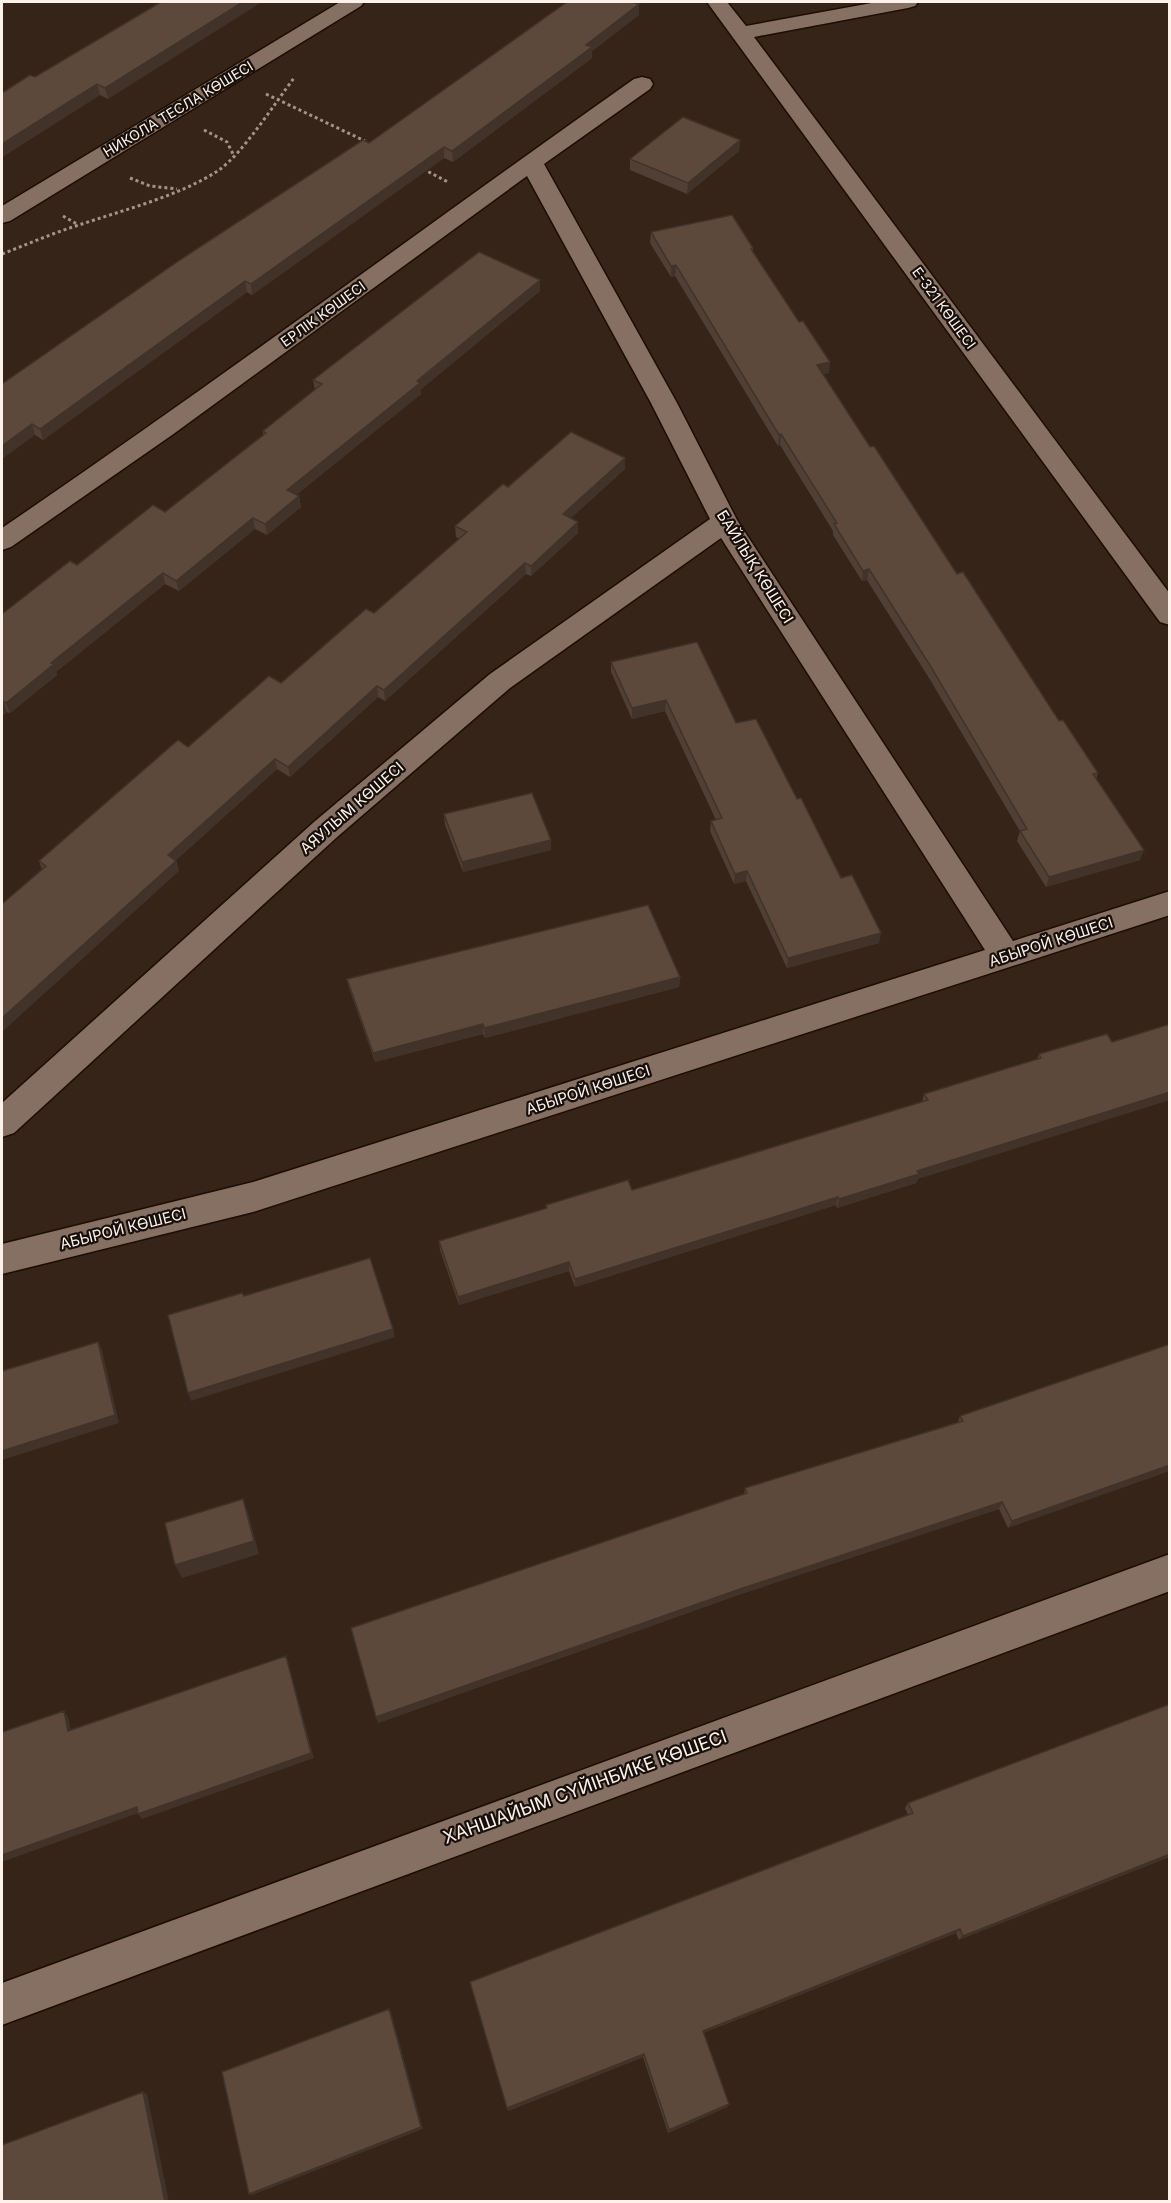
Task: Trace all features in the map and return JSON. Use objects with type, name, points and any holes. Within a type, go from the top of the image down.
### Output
[{"type":"street","name":"НИКОЛА ТЕСЛА КӨШЕСІ","points":[[2,216],[354,2]]},
{"type":"street","name":"Е-321 КӨШЕСІ","points":[[717,2],[1170,615]]},
{"type":"street","points":[[742,33],[908,2]]},
{"type":"street","name":"ЕРЛІК КӨШЕСІ","points":[[2,541],[122,460],[481,198],[642,84]]},
{"type":"street","name":"БАЙЛЫҚ КӨШЕСІ","points":[[531,162],[664,403],[725,522],[1006,956]]},
{"type":"street","name":"АЯУЛЫМ КӨШЕСІ","points":[[2,1123],[325,830],[500,681],[725,522]]},
{"type":"street","name":"АБЫРОЙ КӨШЕСІ","points":[[2,1259],[253,1197],[1170,903]]},
{"type":"street","name":"ХАНШАЙЫМ СҮЙІНБИКЕ КӨШЕСІ","points":[[2,2004],[1170,1572]]},
{"type":"path","points":[[2,254],[78,225],[127,211],[220,169],[234,156],[299,72]]},
{"type":"path","points":[[230,77],[375,146]]},
{"type":"path","points":[[103,155],[133,180],[150,186],[178,189]]},
{"type":"path","points":[[417,167],[481,198]]},
{"type":"building","points":[[161,2],[243,2],[105,88],[97,84],[2,144],[2,93],[30,75],[35,77]]},
{"type":"building","points":[[567,2],[632,2],[639,4],[586,45],[592,47],[452,151],[444,147],[251,284],[245,281],[40,429],[32,424],[2,446],[2,384],[177,262],[363,140],[369,143]]},
{"type":"building","points":[[683,117],[740,140],[688,183],[630,159]]},
{"type":"building","points":[[732,215],[753,248],[751,249],[799,322],[803,321],[830,362],[817,365],[870,447],[874,446],[957,574],[963,572],[1059,721],[1063,720],[1098,773],[1093,774],[1144,850],[1049,877],[1020,831],[1027,829],[931,667],[869,569],[863,571],[834,524],[837,523],[781,434],[779,435],[676,265],[671,266],[651,232]]},
{"type":"building","points":[[479,252],[540,280],[417,381],[420,383],[287,490],[299,496],[265,524],[253,518],[176,581],[163,573],[51,663],[54,664],[6,703],[3,701],[2,703],[2,614],[70,561],[77,565],[153,505],[165,512],[266,433],[263,431],[322,384],[313,380]]},
{"type":"building","points":[[571,432],[625,458],[563,514],[578,522],[531,566],[525,563],[384,690],[377,686],[288,767],[275,759],[168,855],[176,861],[2,1018],[2,904],[46,866],[39,861],[178,740],[188,747],[269,676],[281,683],[366,609],[374,613],[467,532],[455,526],[503,484],[508,487]]},
{"type":"building","points":[[697,642],[736,723],[756,719],[797,799],[801,798],[841,878],[852,875],[881,933],[788,958],[747,871],[735,874],[711,821],[722,818],[666,700],[632,708],[611,662]]},
{"type":"building","points":[[532,793],[551,840],[462,862],[444,814]]},
{"type":"building","points":[[648,905],[680,977],[484,1028],[483,1024],[373,1053],[347,979]]},
{"type":"building","points":[[1170,1024],[1170,1092],[917,1171],[919,1174],[575,1279],[569,1262],[458,1297],[439,1241],[628,1180],[632,1190],[928,1100],[924,1094],[1041,1058],[1039,1054],[1107,1034],[1112,1042]]},
{"type":"building","points":[[370,1258],[393,1329],[188,1393],[168,1315],[242,1293],[244,1296]]},
{"type":"building","points":[[98,1342],[115,1415],[2,1451],[2,1371]]},
{"type":"building","points":[[1170,1344],[1170,1465],[1012,1521],[1002,1502],[740,1589],[376,1717],[351,1628],[747,1493],[745,1488],[963,1421],[960,1416]]},
{"type":"building","points":[[243,1499],[254,1541],[175,1565],[165,1523]]},
{"type":"building","points":[[286,1656],[311,1753],[138,1814],[137,1807],[2,1855],[2,1732],[64,1711],[68,1731]]},
{"type":"building","points":[[1170,1704],[1170,1854],[963,1936],[960,1929],[703,2031],[729,2104],[669,2130],[644,2054],[507,2108],[470,1982],[913,1813],[908,1803]]},
{"type":"building","points":[[389,2009],[421,2127],[249,2194],[222,2072]]},
{"type":"building","points":[[143,2092],[165,2202],[2,2202],[2,2145]]}]
